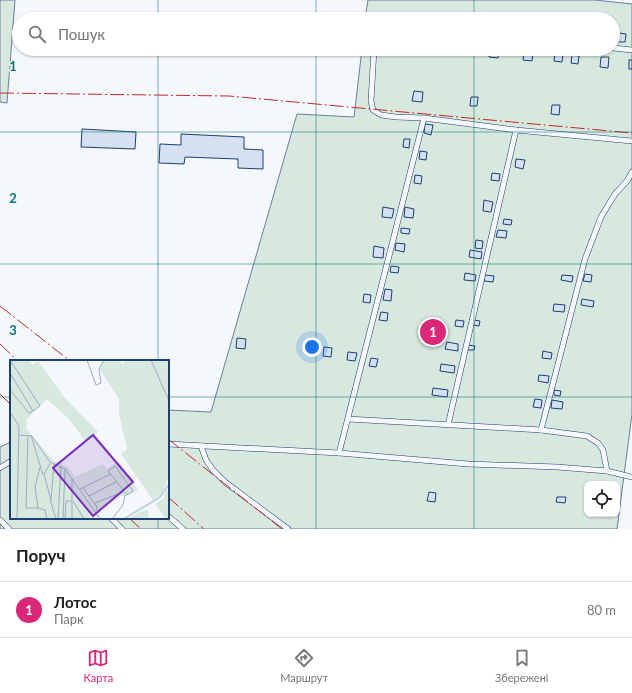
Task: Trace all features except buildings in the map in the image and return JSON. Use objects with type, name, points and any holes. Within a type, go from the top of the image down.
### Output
[{"type":"lane","points":[[620,49],[632,50]]},
{"type":"lane","points":[[374,56],[371,101],[373,110],[381,114],[396,117],[424,118],[516,130],[632,141]]},
{"type":"lane","points":[[339,453],[424,118]]},
{"type":"lane","points":[[448,425],[516,130]]},
{"type":"lane","points":[[541,430],[585,259],[601,217],[615,194],[627,181],[632,172]]},
{"type":"lane","points":[[348,419],[541,430],[587,436],[598,443],[603,450],[607,471]]},
{"type":"lane","points":[[169,444],[339,453],[468,464],[558,467],[607,471],[632,477]]},
{"type":"lane","points":[[200,446],[212,470],[225,482],[288,529]]},
{"type":"lane","points":[[0,468],[10,462]]},
{"type":"lane","points":[[169,517],[183,529]]},
{"type":"lane","points":[[112,519],[122,529]]},
{"type":"lane","points":[[0,520],[9,529]]},
{"type":"shaded area","points":[[0,0],[15,0],[14,12],[12,12],[12,39],[7,103],[0,102]]},
{"type":"shaded area","points":[[368,0],[595,0],[632,4],[632,414],[620,506],[620,481],[584,481],[584,517],[619,517],[617,529],[0,529],[0,447],[10,442],[10,519],[169,519],[169,410],[211,412],[297,114],[354,117],[361,56],[620,56],[620,12],[366,12]]},
{"type":"power","points":[[0,93],[229,96],[632,133]]},
{"type":"power","points":[[0,306],[69,360]]},
{"type":"power","points":[[0,344],[17,360]]},
{"type":"power","points":[[0,394],[10,404]]},
{"type":"power","points":[[169,440],[282,529]]},
{"type":"power","points":[[169,498],[204,529]]},
{"type":"power","points":[[130,519],[141,529]]},
{"type":"place","name":"Лотос","points":[[433,332]]}]
